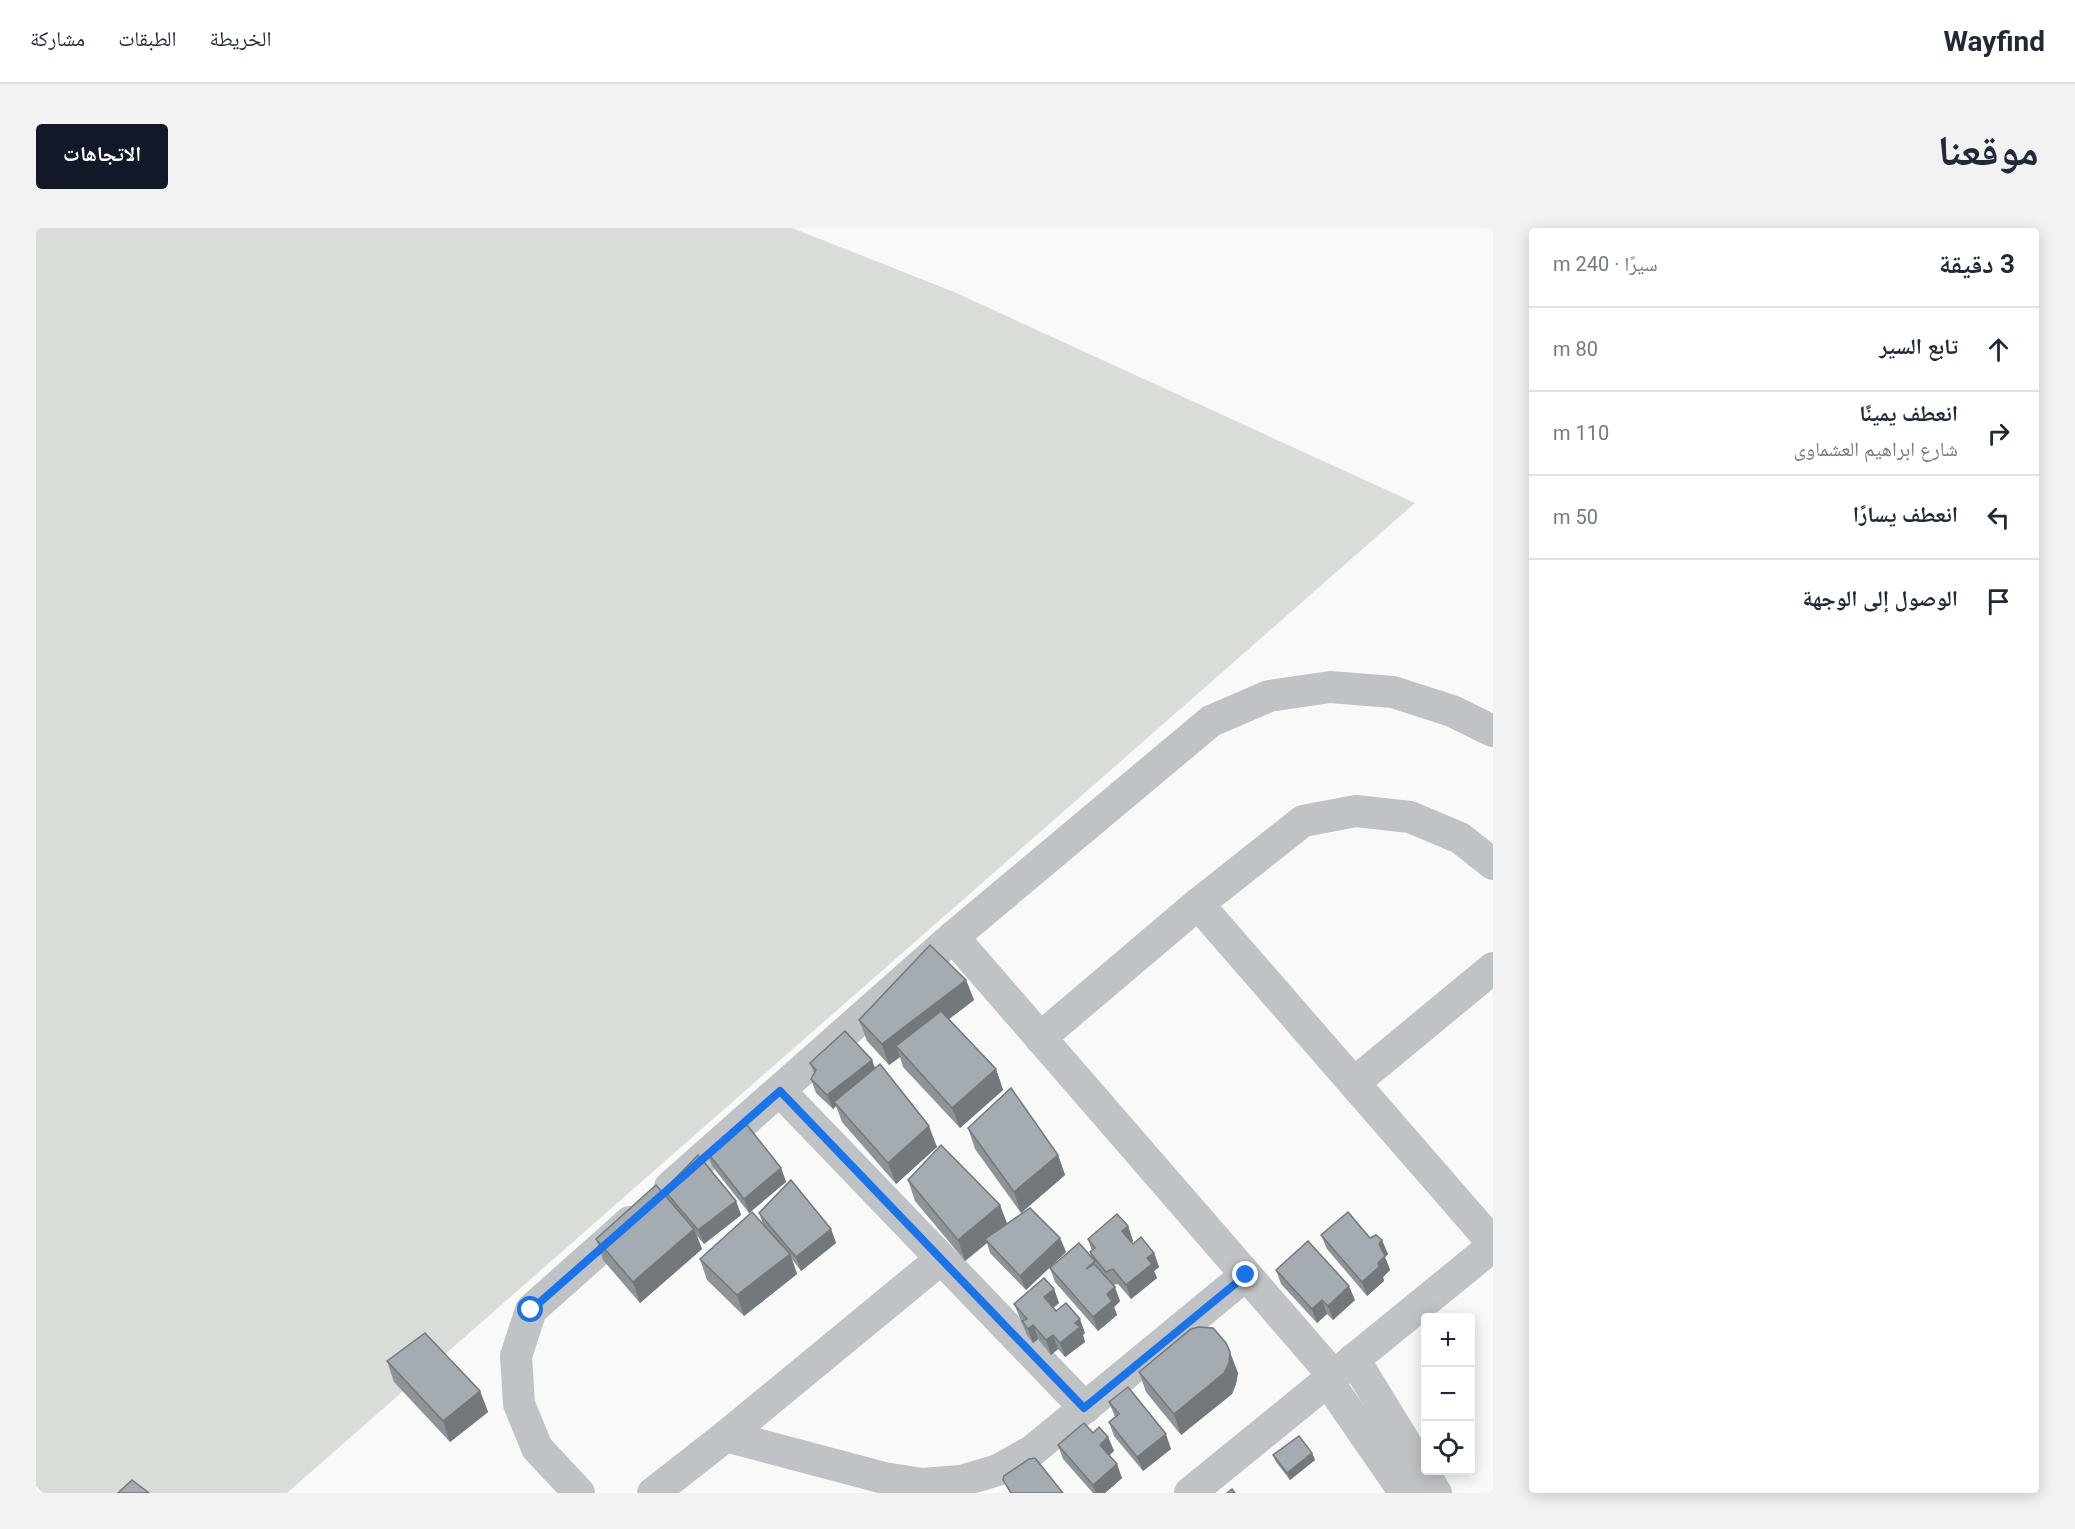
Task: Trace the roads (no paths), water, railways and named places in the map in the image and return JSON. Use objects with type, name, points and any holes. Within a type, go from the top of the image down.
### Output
[{"type":"street","points":[[579,1493],[537,1449],[519,1404],[516,1356],[531,1310],[953,937],[1211,720],[1269,696],[1330,687],[1393,692],[1452,711],[1493,731]]},
{"type":"street","points":[[1040,1038],[1198,904],[1303,821],[1356,811],[1410,817],[1460,838],[1493,864]]},
{"type":"street","points":[[1190,1493],[1493,1245],[1198,904]]},
{"type":"street","points":[[953,937],[1246,1275],[1338,1371],[1436,1493]]},
{"type":"street","points":[[1354,1083],[1493,968]]},
{"type":"street","points":[[780,1091],[1084,1408]]},
{"type":"street","points":[[653,1493],[941,1259]]},
{"type":"street","points":[[726,1436],[884,1478],[922,1484],[961,1481],[998,1470],[1032,1451],[1246,1275]]},
{"type":"street","points":[[1338,1371],[1405,1493]]}]
